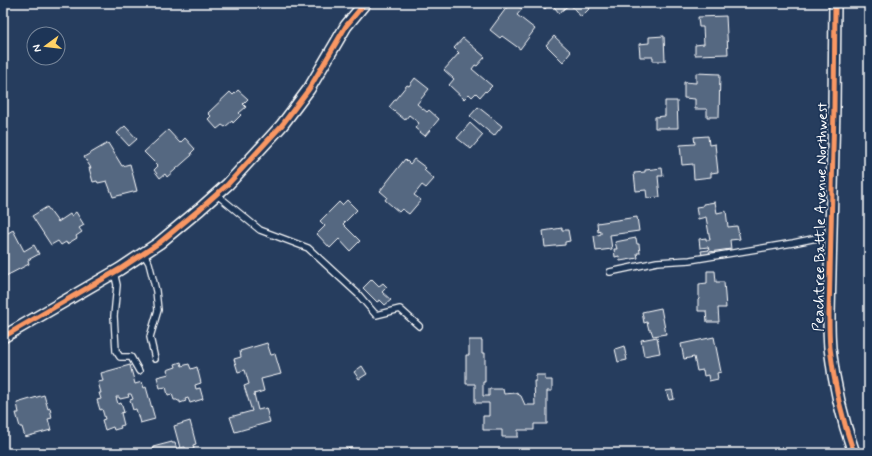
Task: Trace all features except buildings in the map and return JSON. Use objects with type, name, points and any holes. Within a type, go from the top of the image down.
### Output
[{"type":"street","points":[[3,337],[114,272],[159,243],[228,184],[282,125],[309,89],[346,26],[365,3]]},
{"type":"street","name":"Peachtree Battle Avenue Northwest","points":[[835,3],[829,314],[830,347],[836,388],[847,434],[854,453]]},
{"type":"lane","points":[[216,194],[260,230],[308,248],[358,294],[376,315],[400,309],[419,326]]},
{"type":"lane","points":[[610,272],[657,262],[690,260],[793,243],[831,235]]},
{"type":"lane","points":[[144,253],[149,263],[156,291],[158,310],[150,337],[155,359]]},
{"type":"lane","points":[[114,272],[117,285],[114,316],[116,351],[120,357],[131,357],[139,370]]},
{"type":"cycle path","points":[[3,337],[120,269],[159,243],[228,184],[282,125],[309,89],[346,26],[365,3]]},
{"type":"cycle path","points":[[835,3],[829,340],[839,401],[854,453]]}]
